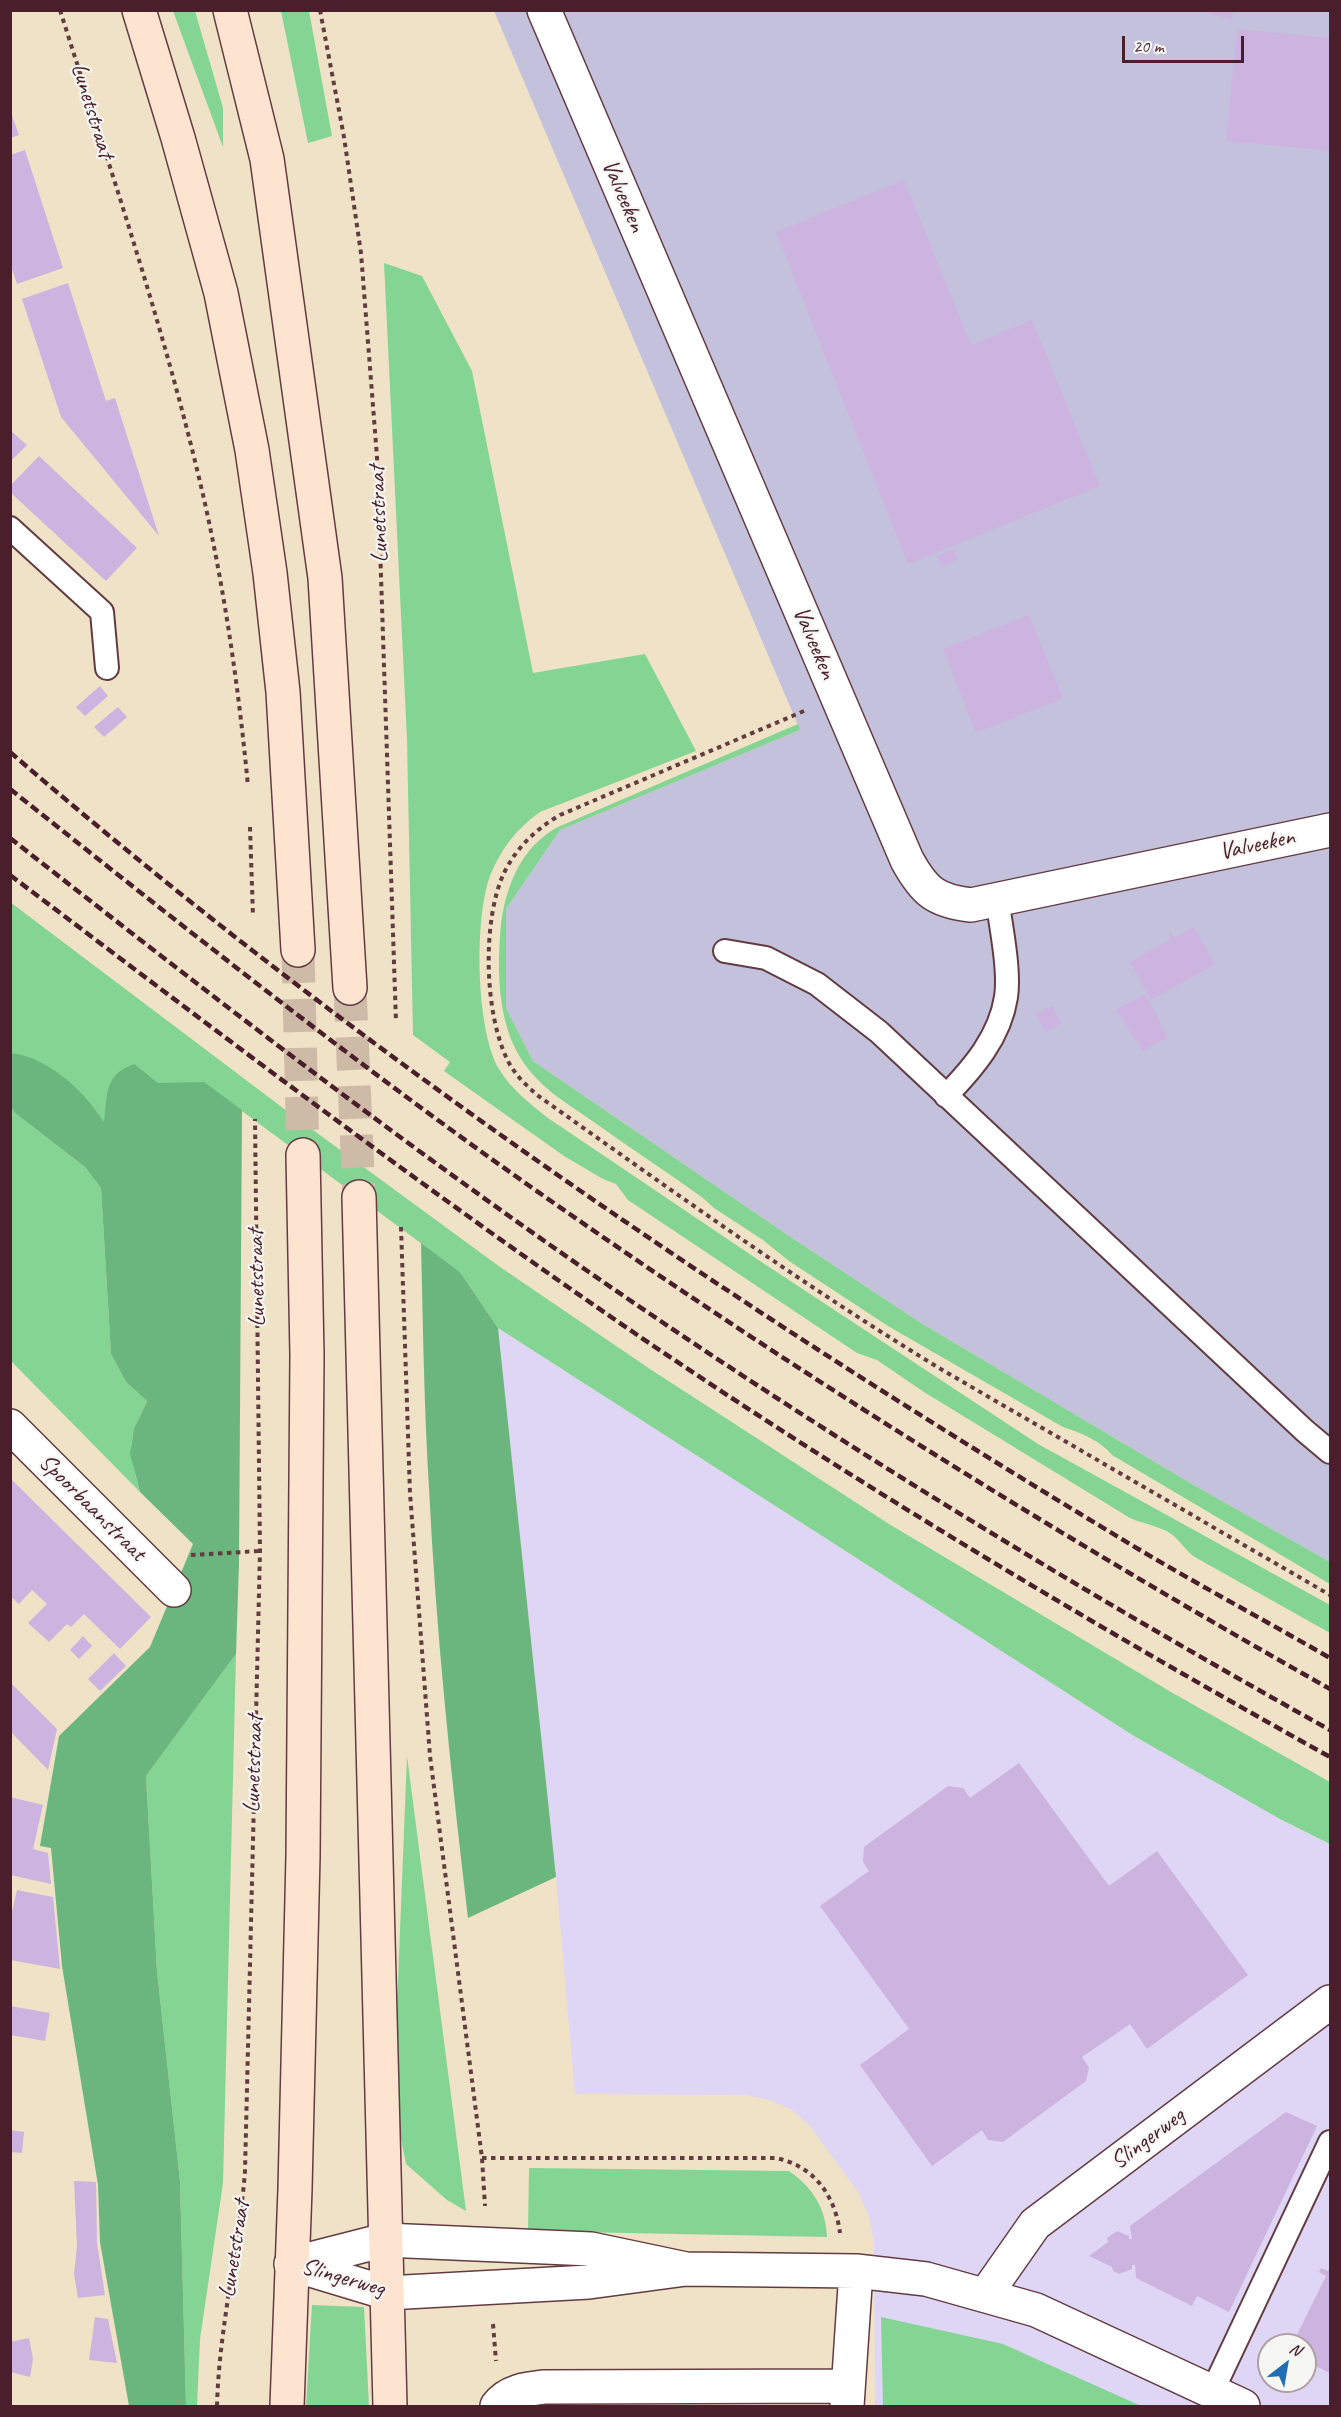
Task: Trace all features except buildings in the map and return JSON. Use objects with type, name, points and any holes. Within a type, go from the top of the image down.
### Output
[{"type":"main road","points":[[139,10],[178,138],[220,293],[252,450],[284,692],[298,950]]},
{"type":"main road","points":[[230,10],[267,159],[325,578],[350,988]]},
{"type":"main road","name":"Lunetstraat","points":[[287,2406],[303,1856],[307,1355],[303,1155]]},
{"type":"main road","points":[[359,1197],[390,2406]]},
{"type":"street","name":"Valveeken","points":[[544,10],[907,860],[917,879],[932,895],[951,903],[971,905],[1330,830]]},
{"type":"street","name":"Spoorbaanstraat","points":[[10,1426],[174,1590]]},
{"type":"street","name":"Slingerweg","points":[[986,2294],[1035,2224],[1330,2002]]},
{"type":"street","name":"Slingerweg","points":[[291,2264],[386,2240],[591,2249],[686,2269]]},
{"type":"street","name":"Slingerweg","points":[[291,2264],[387,2293],[589,2282],[686,2269],[850,2271],[926,2278],[986,2294],[1060,2320],[1243,2406]]},
{"type":"street","points":[[499,2404],[519,2391],[544,2387],[847,2396],[850,2271]]},
{"type":"lane","points":[[10,528],[102,612],[107,668]]},
{"type":"lane","points":[[946,1096],[972,1069],[992,1040],[1006,997],[1004,946],[997,899]]},
{"type":"lane","points":[[725,951],[765,958],[818,984],[879,1032],[1330,1452]]},
{"type":"lane","points":[[1212,2392],[1330,2142]]},
{"type":"path","name":"Lunetstraat","points":[[60,10],[157,324],[198,477],[233,648],[248,792]]},
{"type":"path","name":"Lunetstraat","points":[[320,10],[344,137],[361,253],[376,445],[396,1022]]},
{"type":"path","points":[[837,696],[560,815],[531,836],[516,853],[504,873],[496,894],[492,918],[491,997],[495,1023],[508,1062],[521,1080],[537,1095],[764,1254],[885,1334],[944,1371],[1330,1595]]},
{"type":"path","points":[[250,823],[253,916]]},
{"type":"path","name":"Lunetstraat","points":[[217,2406],[222,2333],[240,2226],[245,2171],[260,1551],[255,1119]]},
{"type":"path","points":[[401,1227],[410,1492],[430,1756],[482,2157],[488,2245]]},
{"type":"path","points":[[191,1555],[260,1551]]},
{"type":"path","points":[[482,2157],[776,2158],[792,2162],[815,2177],[832,2200],[850,2271]]},
{"type":"path","points":[[491,2288],[499,2404]]},
{"type":"shaded area","points":[[494,11],[1330,11],[1330,1562],[1197,1487],[921,1323],[533,1061],[506,1008],[506,909],[560,830],[800,730]]},
{"type":"shaded area","points":[[498,1328],[1134,1736],[1280,1819],[1330,1844],[1330,2406],[875,2406],[874,2241],[869,2216],[858,2192],[810,2126],[792,2110],[770,2100],[745,2095],[575,2094],[556,1877]]},
{"type":"green space","points":[[173,11],[195,11],[223,108],[223,147]]},
{"type":"green space","points":[[281,11],[309,11],[332,136],[308,143]]},
{"type":"green space","points":[[384,263],[422,276],[472,371],[533,673],[645,654],[696,751],[540,812],[510,840],[499,857],[490,876],[481,919],[480,974],[486,1028],[491,1051],[499,1069],[521,1096],[548,1118],[1038,1444],[1330,1605],[1330,1633],[1193,1556],[1172,1534],[1130,1518],[924,1392],[877,1360],[857,1353],[628,1200],[616,1184],[564,1156],[444,1071],[450,1062],[413,1035],[407,739]]},
{"type":"green space","points":[[798,724],[800,730],[560,830],[506,909],[506,1008],[533,1061],[921,1323],[1197,1487],[1330,1562],[1330,1584],[1112,1455],[1096,1441],[1063,1427],[888,1326],[789,1261],[763,1240],[562,1100],[535,1077],[520,1057],[507,1026],[500,993],[499,975],[503,909],[512,881],[525,856],[545,835],[558,827]]},
{"type":"green space","points":[[10,902],[283,1108],[500,1267],[650,1369],[889,1524],[1171,1692],[1330,1782],[1330,1844],[1280,1819],[1134,1736],[498,1328],[460,1272],[204,1083],[158,1083],[135,1064],[104,1123],[14,1053],[11,1055]]},
{"type":"green space","points":[[14,1053],[41,1063],[65,1078],[96,1110],[104,1122],[107,1094],[112,1080],[117,1073],[135,1064],[158,1083],[204,1082],[242,1110],[239,1563],[236,1654],[146,1776],[157,1971],[180,2181],[186,2406],[129,2406],[100,2242],[98,2185],[62,1966],[51,1848],[40,1846],[59,1736],[150,1647],[193,1544],[140,1492],[130,1454],[134,1429],[147,1401],[126,1382],[111,1354],[101,1188],[85,1167],[15,1113],[11,1107],[10,1055]]},
{"type":"green space","points":[[11,1107],[15,1113],[85,1167],[101,1188],[111,1354],[126,1382],[147,1401],[136,1427],[132,1446],[133,1465],[140,1492],[11,1361]]},
{"type":"green space","points":[[421,1243],[460,1272],[498,1328],[556,1877],[468,1918],[450,1757],[432,1542]]},
{"type":"green space","points":[[236,1654],[223,2183],[200,2339],[197,2406],[186,2406],[180,2181],[157,1971],[146,1776]]},
{"type":"green space","points":[[407,1756],[466,2211],[447,2200],[406,2164],[399,2129],[396,2031]]},
{"type":"green space","points":[[529,2168],[789,2171],[811,2191],[816,2199],[824,2217],[827,2237],[528,2231]]},
{"type":"green space","points":[[312,2305],[364,2307],[369,2406],[306,2406]]},
{"type":"green space","points":[[881,2317],[1003,2344],[1141,2406],[883,2406]]},
{"type":"tunnel","points":[[298,950],[303,1155]]},
{"type":"tunnel","points":[[350,988],[359,1197]]},
{"type":"railway","points":[[10,752],[274,967],[410,1070],[548,1169],[689,1265],[975,1449],[1146,1554],[1330,1658]]},
{"type":"railway","points":[[10,789],[323,1034],[450,1129],[613,1244],[814,1378],[1018,1506],[1330,1689]]},
{"type":"railway","points":[[10,838],[377,1120],[502,1211],[703,1350],[1013,1546],[1330,1730]]},
{"type":"railway","points":[[10,875],[249,1056],[491,1233],[737,1402],[904,1508],[1073,1610],[1330,1757]]}]
